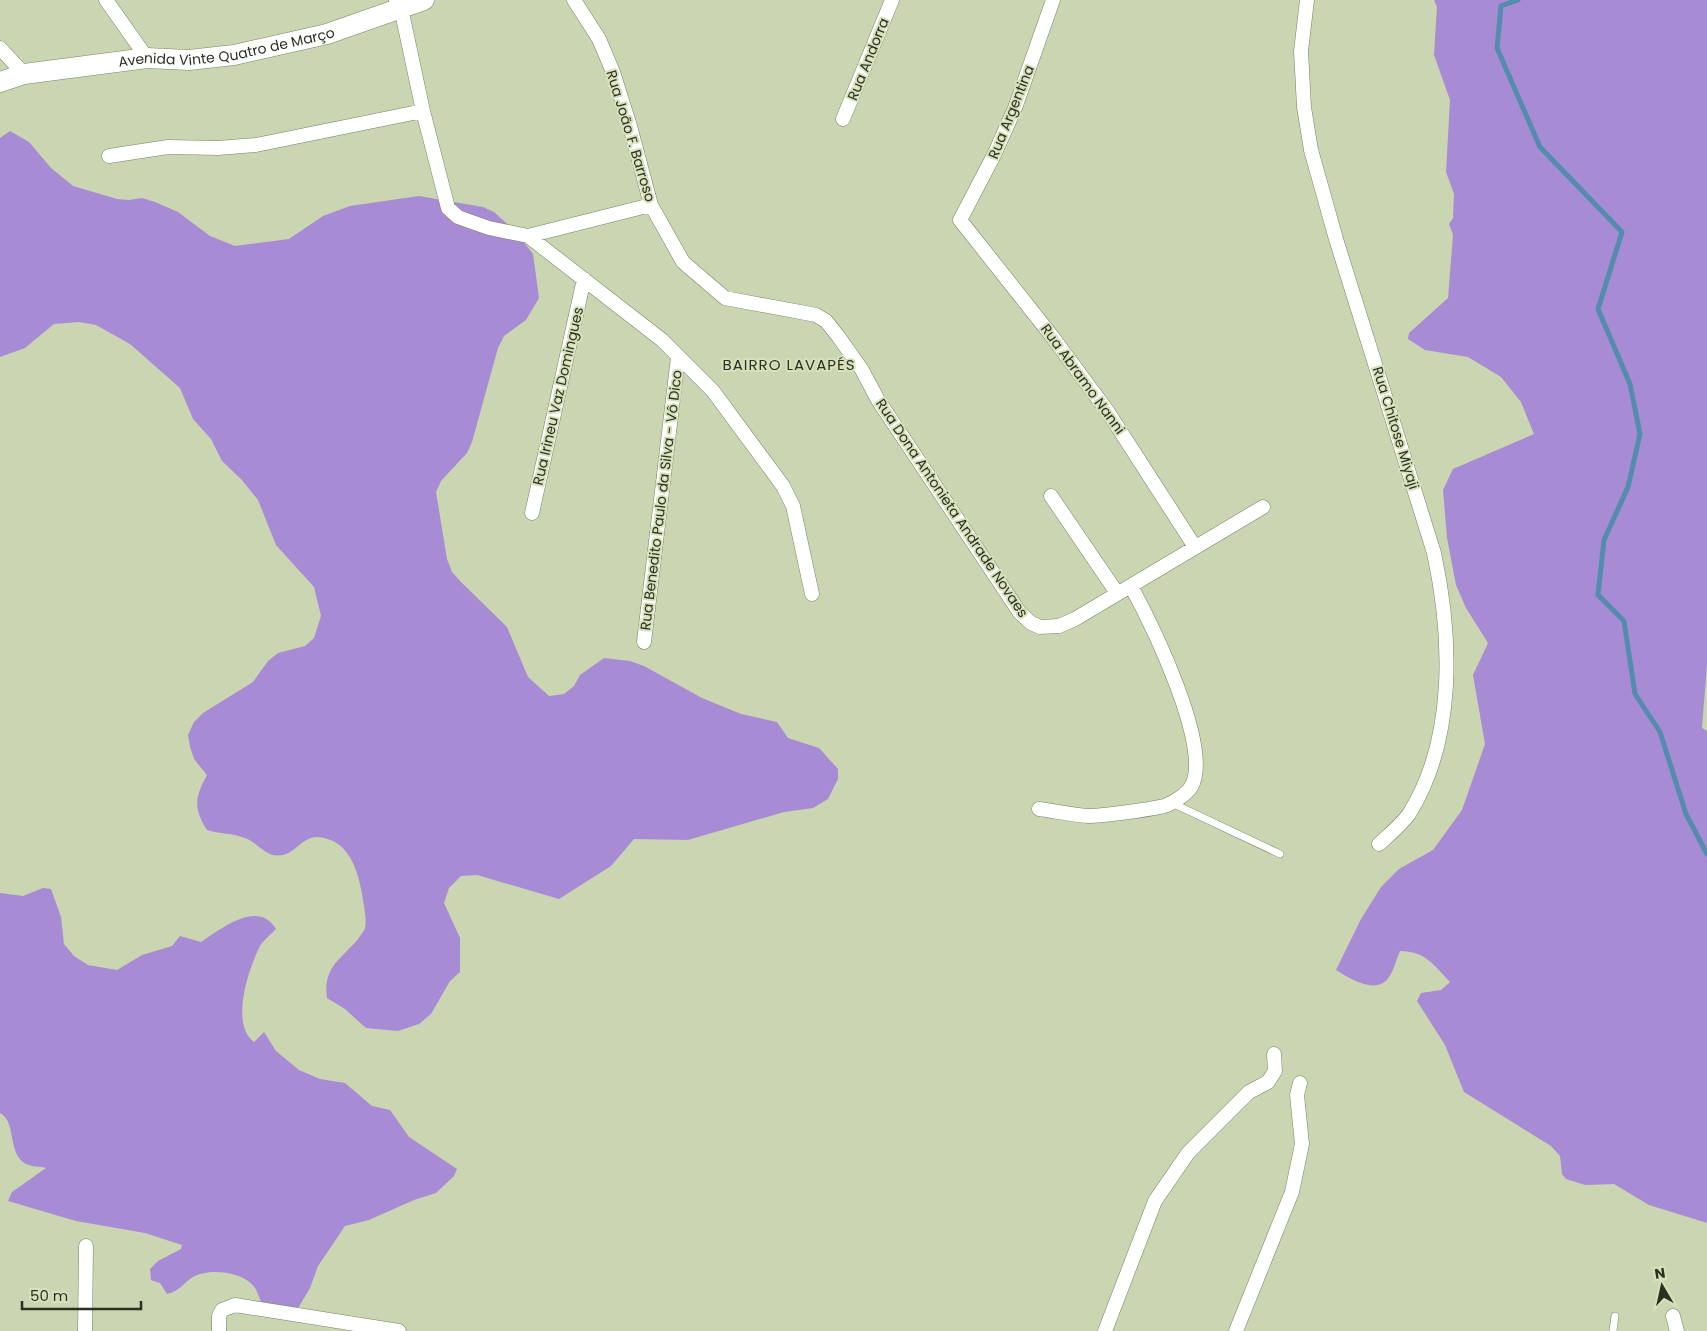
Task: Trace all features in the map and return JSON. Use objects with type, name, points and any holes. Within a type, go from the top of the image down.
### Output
[{"type":"main road","name":"Avenida Vinte Quatro de Março","points":[[0,82],[24,74],[147,58],[189,60],[243,53],[327,34],[398,4],[424,0]]},
{"type":"street","points":[[106,0],[147,58]]},
{"type":"street","name":"Rua João F. Barroso","points":[[574,0],[599,39],[630,126],[651,205],[683,262],[725,298],[816,315],[826,322]]},
{"type":"street","name":"Rua Andorra","points":[[843,118],[892,0]]},
{"type":"street","name":"Rua Argentina","points":[[960,220],[994,155],[1015,108],[1052,0]]},
{"type":"street","name":"Rua Chitose Miyaji","points":[[1307,0],[1301,50],[1304,106],[1311,150],[1336,239],[1434,553],[1442,590],[1446,626],[1445,694],[1432,763],[1422,792],[1407,816],[1380,844]]},
{"type":"street","points":[[398,4],[422,111],[448,208],[458,217],[507,233],[528,236],[651,205]]},
{"type":"street","points":[[0,48],[24,74]]},
{"type":"street","points":[[109,156],[168,147],[218,148],[256,145],[422,111]]},
{"type":"street","name":"Rua Abramo Nanni","points":[[960,220],[1046,328],[1108,412],[1195,547]]},
{"type":"street","points":[[528,236],[662,340],[713,391],[783,486],[793,506],[812,594]]},
{"type":"street","name":"Rua Irineu Vaz Domingues","points":[[532,513],[584,279]]},
{"type":"street","name":"Rua Dona Antonieta Andrade Novaes","points":[[826,322],[862,370],[878,400],[935,482],[997,580],[1020,613],[1031,623],[1048,628],[1059,626],[1131,586],[1263,507]]},
{"type":"street","name":"Rua Benedito Paulo da Silva - Vô Dico","points":[[644,642],[678,357]]},
{"type":"street","points":[[1051,496],[1117,593]]},
{"type":"street","points":[[1039,809],[1089,816],[1166,805],[1190,789],[1196,777],[1197,752],[1193,732],[1162,650],[1131,586]]},
{"type":"street","points":[[1104,1331],[1155,1201],[1188,1153],[1249,1092],[1268,1082],[1276,1071],[1274,1054]]},
{"type":"street","points":[[1236,1331],[1292,1192],[1302,1144],[1297,1094],[1300,1083]]},
{"type":"street","points":[[85,1331],[86,1246]]},
{"type":"street","points":[[219,1331],[219,1316],[222,1310],[235,1305],[400,1331]]},
{"type":"street","points":[[1673,1316],[1677,1331]]},
{"type":"lane","points":[[1171,802],[1280,854]]},
{"type":"lane","points":[[1613,1331],[1615,1316]]},
{"type":"shaded area","points":[[1434,0],[1707,0],[1707,664],[1702,728],[1707,731],[1707,1223],[1649,1205],[1614,1184],[1585,1185],[1566,1179],[1562,1174],[1560,1156],[1551,1146],[1464,1092],[1445,1045],[1417,1001],[1421,993],[1441,990],[1450,982],[1423,956],[1400,951],[1389,977],[1377,985],[1363,984],[1336,970],[1361,919],[1381,887],[1399,869],[1433,850],[1462,810],[1485,744],[1473,675],[1488,643],[1466,608],[1456,585],[1447,538],[1443,490],[1453,469],[1534,434],[1521,402],[1501,377],[1468,357],[1425,350],[1408,339],[1409,333],[1448,298],[1453,235],[1449,224],[1453,218],[1454,194],[1446,172],[1450,100],[1434,55],[1437,7]]},
{"type":"shaded area","points":[[10,131],[29,142],[51,168],[73,186],[117,199],[142,198],[155,202],[178,212],[210,236],[235,246],[289,239],[323,216],[350,206],[419,196],[483,207],[494,212],[515,231],[533,254],[539,298],[526,320],[504,336],[498,348],[472,442],[467,453],[441,481],[436,492],[447,559],[452,572],[507,627],[528,677],[549,696],[564,694],[574,686],[580,675],[604,658],[630,661],[644,666],[702,698],[741,714],[777,722],[788,738],[819,748],[838,769],[838,779],[828,799],[813,808],[784,812],[688,840],[634,839],[611,866],[559,899],[477,875],[461,876],[449,888],[444,903],[460,938],[460,972],[450,981],[431,1014],[419,1024],[398,1031],[366,1028],[345,1009],[327,998],[326,986],[332,968],[357,941],[365,926],[360,884],[353,862],[339,845],[318,837],[306,840],[285,855],[278,856],[270,854],[245,838],[207,830],[199,815],[197,802],[207,775],[194,759],[188,735],[194,722],[203,713],[253,682],[268,661],[278,653],[305,646],[314,638],[321,616],[314,587],[276,545],[258,500],[241,479],[222,461],[211,439],[193,419],[180,388],[130,344],[96,325],[79,322],[54,324],[25,348],[0,357],[0,138]]},
{"type":"shaded area","points":[[43,888],[51,889],[61,917],[64,944],[74,956],[88,965],[117,970],[142,955],[172,946],[180,936],[201,942],[239,919],[260,917],[268,920],[276,929],[260,946],[246,982],[242,1010],[243,1023],[247,1034],[254,1042],[264,1032],[276,1051],[299,1070],[320,1079],[345,1083],[372,1106],[390,1110],[409,1137],[457,1169],[454,1176],[436,1193],[414,1200],[369,1220],[345,1226],[318,1266],[310,1288],[298,1308],[266,1313],[255,1288],[250,1282],[226,1273],[200,1274],[175,1291],[167,1294],[160,1283],[151,1280],[150,1269],[158,1261],[181,1249],[182,1245],[145,1233],[76,1221],[8,1201],[12,1192],[46,1168],[28,1165],[18,1157],[8,1122],[0,1113],[0,893],[23,896]]},
{"type":"waterway","points":[[1518,0],[1501,6],[1497,48],[1540,147],[1622,232],[1598,309],[1630,384],[1640,434],[1628,487],[1604,540],[1598,595],[1624,621],[1635,694],[1660,732],[1686,814],[1707,854]]},
{"type":"district","name":"BAIRRO LAVAPÉS","points":[[789,364]]}]
